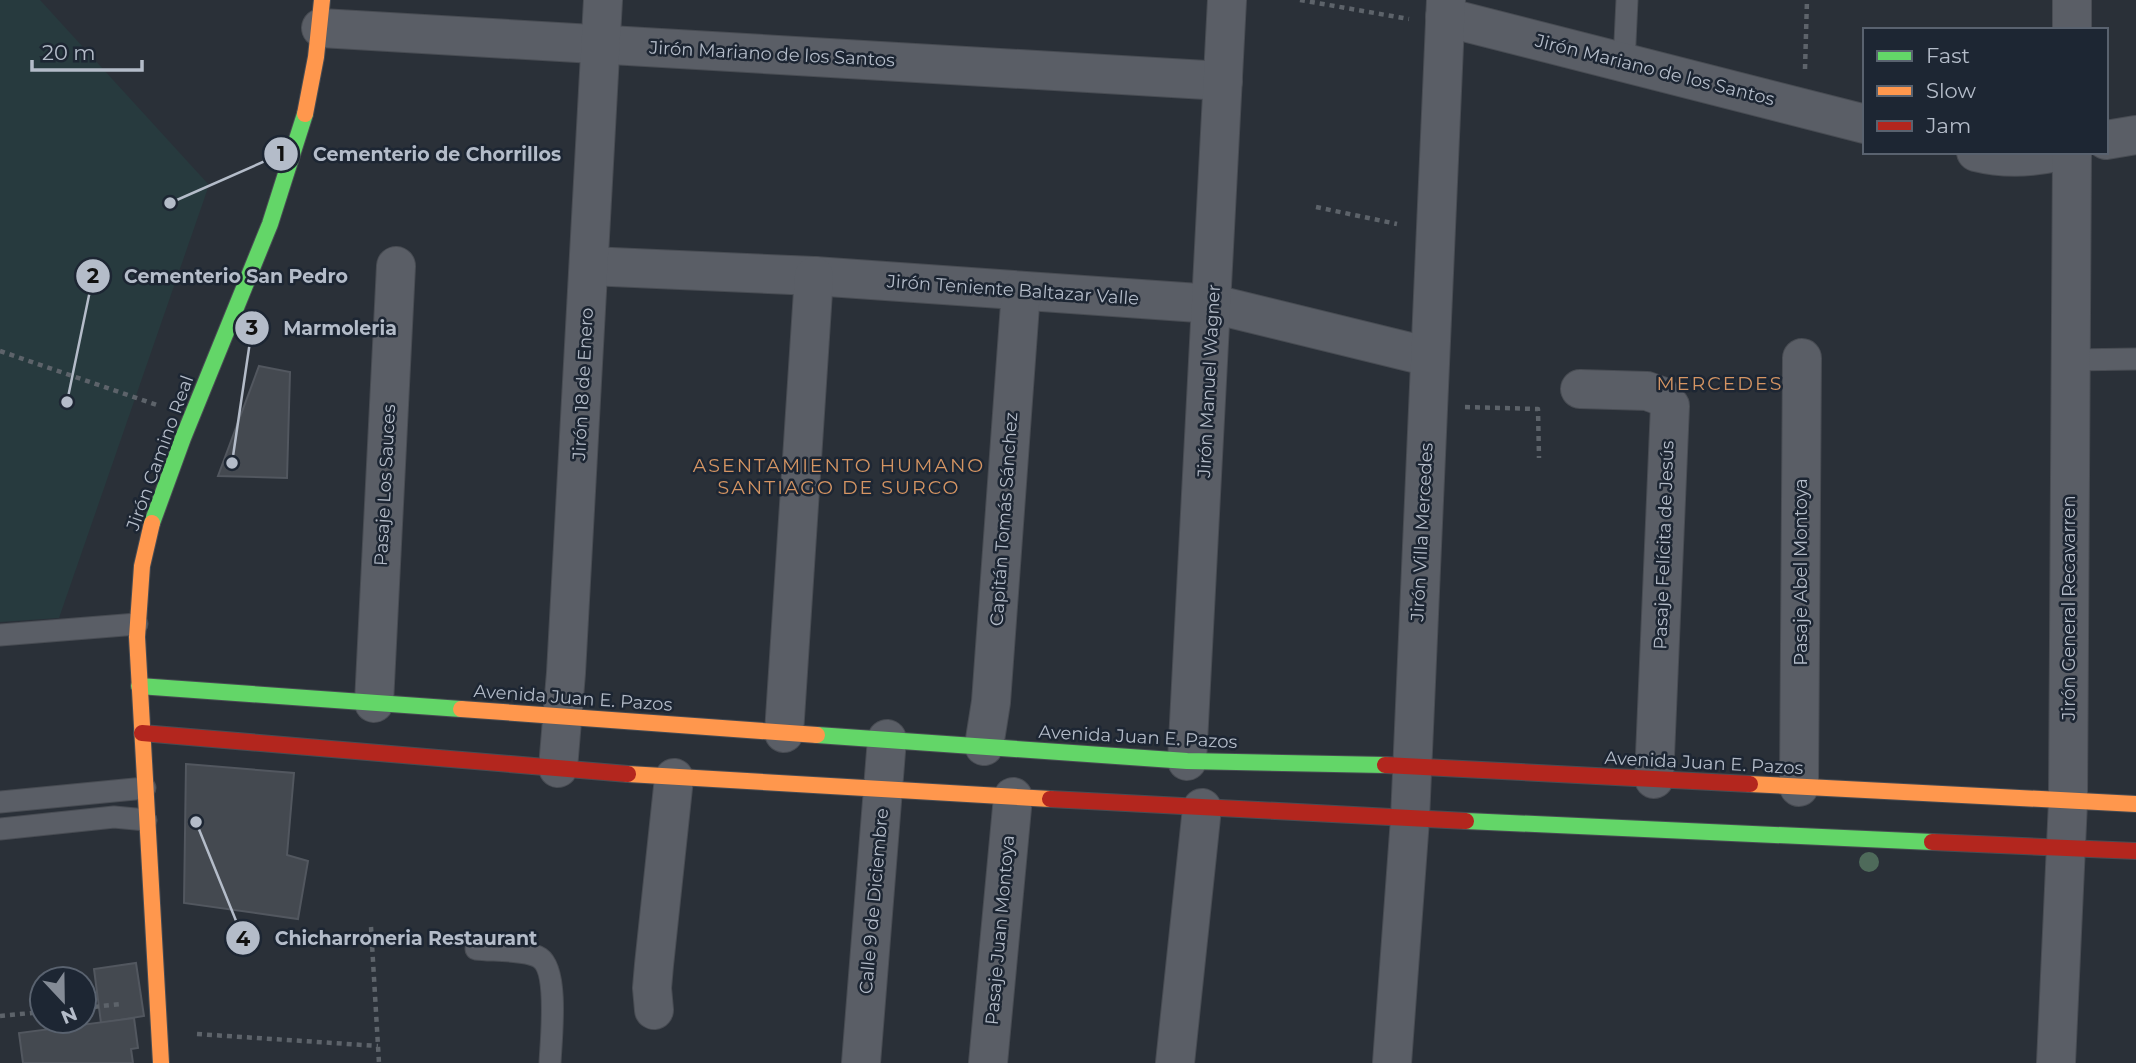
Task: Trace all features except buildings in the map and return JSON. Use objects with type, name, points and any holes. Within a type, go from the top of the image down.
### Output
[{"type":"street","name":"Jirón 18 de Enero","points":[[558,768],[567,659],[603,0]]},
{"type":"street","name":"Jirón Manuel Wagner","points":[[1187,761],[1227,0]]},
{"type":"street","points":[[2072,0],[2072,28]]},
{"type":"street","name":"Jirón Mariano de los Santos","points":[[322,14],[600,44],[1223,81]]},
{"type":"street","name":"Jirón Camino Real","points":[[161,1063],[139,686],[139,580],[158,505],[191,417],[265,239],[293,162],[308,107],[322,14]]},
{"type":"street","name":"Jirón Mariano de los Santos","points":[[1446,14],[1624,63],[1863,123]]},
{"type":"street","name":"Jirón Villa Mercedes","points":[[1392,1063],[1410,819],[1446,14]]},
{"type":"street","points":[[2108,140],[2136,135]]},
{"type":"street","points":[[1983,154],[1998,158],[2049,154]]},
{"type":"street","name":"Jirón General Recavarren","points":[[2056,1063],[2068,802],[2072,154]]},
{"type":"street","name":"Jirón Teniente Baltazar Valle","points":[[589,266],[814,276],[1213,304],[1430,357]]},
{"type":"street","name":"Pasaje Los Sauces","points":[[374,703],[396,267]]},
{"type":"street","points":[[784,733],[814,276]]},
{"type":"street","name":"Capitán Tomás Sánchez","points":[[985,746],[991,702],[1021,291]]},
{"type":"street","name":"Pasaje Abel Montoya","points":[[1799,787],[1802,358]]},
{"type":"street","name":"Pasaje Felícita de Jesús","points":[[1580,389],[1647,391],[1661,396],[1670,406],[1654,779]]},
{"type":"street","name":"Avenida Juan E. Pazos","points":[[139,686],[1187,761],[1411,766],[2136,804]]},
{"type":"street","points":[[142,733],[674,778],[1410,819],[2136,851]]},
{"type":"street","name":"Calle 9 de Diciembre","points":[[861,1063],[887,739]]},
{"type":"street","points":[[654,1010],[653,965],[674,778]]},
{"type":"street","name":"Pasaje Juan Montoya","points":[[988,1063],[1013,797]]},
{"type":"street","points":[[1175,1063],[1202,808]]},
{"type":"lane","points":[[1624,63],[1627,0]]},
{"type":"lane","points":[[2071,360],[2136,359]]},
{"type":"lane","points":[[0,635],[137,624]]},
{"type":"lane","points":[[0,802],[145,788]]},
{"type":"lane","points":[[0,829],[114,817],[146,820]]},
{"type":"lane","points":[[476,949],[532,954],[542,959],[549,970],[551,985],[550,1063]]},
{"type":"path","points":[[1300,0],[1446,14]]},
{"type":"path","points":[[1804,108],[1807,0]]},
{"type":"path","points":[[1316,207],[1435,232]]},
{"type":"path","points":[[0,351],[191,417]]},
{"type":"path","points":[[1427,406],[1538,409],[1539,458]]},
{"type":"path","points":[[371,927],[379,1063]]},
{"type":"path","points":[[0,1016],[28,1013]]},
{"type":"path","points":[[159,1032],[378,1046]]},
{"type":"green space","points":[[0,0],[40,0],[209,185],[59,618],[0,622]]},
{"type":"traffic: fast","points":[[152,523],[183,438],[270,224],[305,114]]},
{"type":"traffic: fast","points":[[139,686],[461,709]]},
{"type":"traffic: fast","points":[[817,735],[1187,761],[1385,765]]},
{"type":"traffic: fast","points":[[1466,821],[1932,842]]},
{"type":"traffic: slow","points":[[305,114],[316,57],[322,0]]},
{"type":"traffic: slow","points":[[152,523],[142,566],[137,637],[161,1063]]},
{"type":"traffic: slow","points":[[461,709],[817,735]]},
{"type":"traffic: slow","points":[[628,774],[1050,799]]},
{"type":"traffic: slow","points":[[1750,784],[2136,804]]},
{"type":"traffic: jam","points":[[142,733],[628,774]]},
{"type":"traffic: jam","points":[[1385,765],[1750,784]]},
{"type":"traffic: jam","points":[[1050,799],[1466,821]]},
{"type":"traffic: jam","points":[[1932,842],[2136,851]]},
{"type":"place","name":"Cementerio de Chorrillos","points":[[170,203]]},
{"type":"place","name":"Cementerio San Pedro","points":[[67,402]]},
{"type":"place","name":"Marmoleria","points":[[232,463]]},
{"type":"place","name":"Chicharroneria Restaurant","points":[[196,822]]},
{"type":"district","name":"MERCEDES","points":[[1720,383]]},
{"type":"district","name":"ASENTAMIENTO HUMANO SANTIAGO DE SURCO","points":[[839,476]]}]
